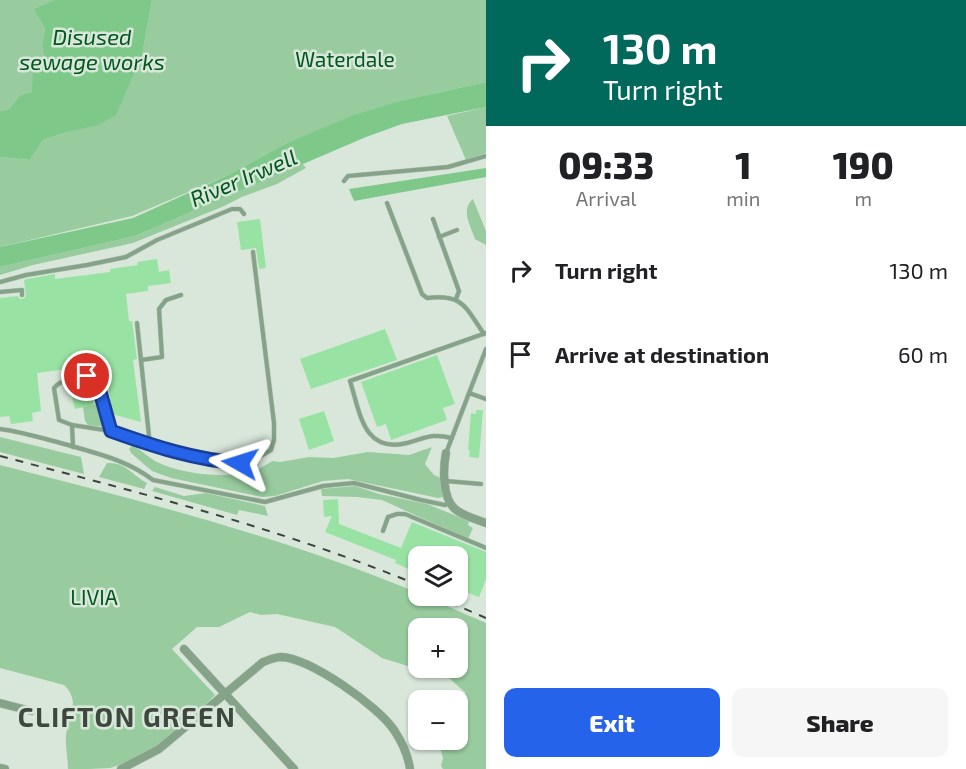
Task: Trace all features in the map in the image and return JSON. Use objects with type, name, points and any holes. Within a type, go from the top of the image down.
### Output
[{"type":"street","points":[[446,453],[444,463],[450,503],[456,511],[486,523]]},
{"type":"street","points":[[184,649],[294,769]]},
{"type":"street","points":[[121,769],[159,749],[263,662],[282,657],[300,662],[331,677],[383,718],[393,728],[401,742],[410,769]]},
{"type":"street","points":[[0,703],[31,711]]},
{"type":"street","points":[[0,768],[4,769]]},
{"type":"lane","points":[[344,181],[348,176],[448,167],[486,156]]},
{"type":"lane","points":[[387,202],[422,294],[427,298],[445,296],[456,299],[485,334],[350,381],[366,432],[379,442],[404,443],[438,434],[452,438]]},
{"type":"lane","points":[[0,282],[126,257],[157,240],[232,209],[240,210],[244,214]]},
{"type":"lane","points":[[433,219],[459,291],[456,299]]},
{"type":"lane","points":[[439,237],[457,230]]},
{"type":"lane","points":[[111,431],[97,381],[91,376],[61,382],[54,388],[58,418],[72,425],[111,431],[150,445],[206,459],[249,462],[271,450],[274,440],[274,423],[253,252]]},
{"type":"lane","points":[[0,292],[21,290],[22,295]]},
{"type":"lane","points":[[141,360],[162,357],[159,309],[166,300],[181,295]]},
{"type":"lane","points":[[137,323],[150,445]]},
{"type":"lane","points":[[446,453],[486,349]]},
{"type":"lane","points":[[469,393],[486,399]]},
{"type":"lane","points":[[72,425],[73,447]]},
{"type":"lane","points":[[0,429],[18,431],[119,460],[140,470],[153,480],[265,502],[322,486],[354,483],[421,500],[445,505],[450,503]]},
{"type":"lane","points":[[446,481],[481,484]]},
{"type":"lane","points":[[383,531],[388,517],[405,514],[486,548]]},
{"type":"green space","points":[[0,0],[54,0],[33,9],[45,29],[42,45],[45,65],[33,92],[20,95],[9,109],[0,111]]},
{"type":"green space","name":"Waterdale","points":[[152,0],[486,0],[486,82],[404,100],[285,144],[226,176],[132,216],[0,247],[0,157],[30,160],[43,140],[67,132],[142,55]]},
{"type":"green space","points":[[486,107],[486,153],[466,160],[447,116]]},
{"type":"green space","points":[[303,164],[306,168],[277,184],[133,243],[33,265],[0,275],[0,267],[135,236]]},
{"type":"green space","points":[[473,199],[486,231],[486,245],[475,239],[468,218],[467,208]]},
{"type":"green space","points":[[99,404],[106,427],[88,425],[85,421],[83,407]]},
{"type":"green space","points":[[0,437],[81,457],[84,474],[0,452]]},
{"type":"green space","points":[[132,446],[169,467],[193,473],[220,475],[245,473],[272,461],[280,462],[309,457],[333,458],[368,452],[409,455],[432,447],[425,464],[434,475],[441,478],[443,497],[438,498],[348,479],[323,481],[275,496],[262,497],[171,478],[152,471],[131,453],[129,449]]},
{"type":"green space","points":[[107,463],[119,465],[147,483],[144,489],[99,477]]},
{"type":"green space","name":"LIVIA","points":[[0,465],[264,537],[408,589],[408,606],[447,606],[486,623],[486,769],[443,769],[441,766],[443,758],[441,750],[468,750],[468,690],[463,690],[447,678],[468,678],[468,618],[408,618],[408,666],[382,658],[335,627],[277,614],[261,615],[250,612],[219,627],[197,627],[172,649],[215,695],[180,728],[154,748],[110,768],[68,769],[66,735],[73,703],[64,685],[0,668]]},
{"type":"green space","points":[[355,486],[379,494],[427,504],[469,521],[468,525],[473,528],[468,539],[382,500],[322,496],[321,489]]},
{"type":"green space","points":[[155,487],[184,496],[206,493],[265,506],[268,516],[239,510],[237,515],[152,491]]},
{"type":"water","name":"Disused sewage works","points":[[54,0],[152,0],[142,55],[116,115],[98,125],[43,140],[30,160],[0,157],[0,111],[9,109],[20,95],[32,92],[33,71],[45,65],[42,45],[45,29],[33,9]]},
{"type":"water","name":"River Irwell","points":[[486,82],[486,107],[402,124],[366,137],[135,236],[0,267],[0,247],[133,218],[226,176],[285,144],[354,115],[404,100]]},
{"type":"water","points":[[486,168],[486,177],[354,201],[349,189]]},
{"type":"building","points":[[260,219],[266,268],[259,269],[256,248],[241,250],[237,222]]},
{"type":"building","points":[[157,259],[159,272],[169,270],[171,283],[148,286],[148,291],[126,294],[137,359],[133,360],[141,422],[112,414],[107,376],[101,377],[99,365],[37,373],[41,411],[32,413],[33,421],[11,424],[9,416],[0,417],[0,298],[18,296],[20,299],[25,298],[24,280],[27,279],[55,274],[55,279],[110,272],[110,269],[138,265],[137,262]]},
{"type":"building","points":[[385,329],[397,360],[311,389],[300,359]]},
{"type":"building","points":[[437,355],[455,404],[443,408],[447,420],[391,440],[386,424],[377,427],[361,382]]},
{"type":"building","points":[[88,380],[94,405],[75,409],[69,385]]},
{"type":"building","points":[[476,410],[483,410],[479,458],[469,457],[470,450],[468,450],[471,413],[476,414]]},
{"type":"building","points":[[324,411],[334,441],[309,450],[299,419]]},
{"type":"building","points":[[338,499],[339,524],[401,548],[412,522],[486,552],[486,579],[479,597],[468,593],[468,546],[408,546],[408,569],[395,563],[396,560],[325,532],[332,516],[324,517],[323,500]]},
{"type":"railway","points":[[0,456],[159,498],[264,529],[408,581]]},
{"type":"railway","points":[[458,606],[486,618]]},
{"type":"district","name":"CLIFTON GREEN","points":[[127,716]]},
{"type":"route","points":[[87,376],[94,377],[97,381],[111,431],[150,445],[206,459],[240,463]]}]
